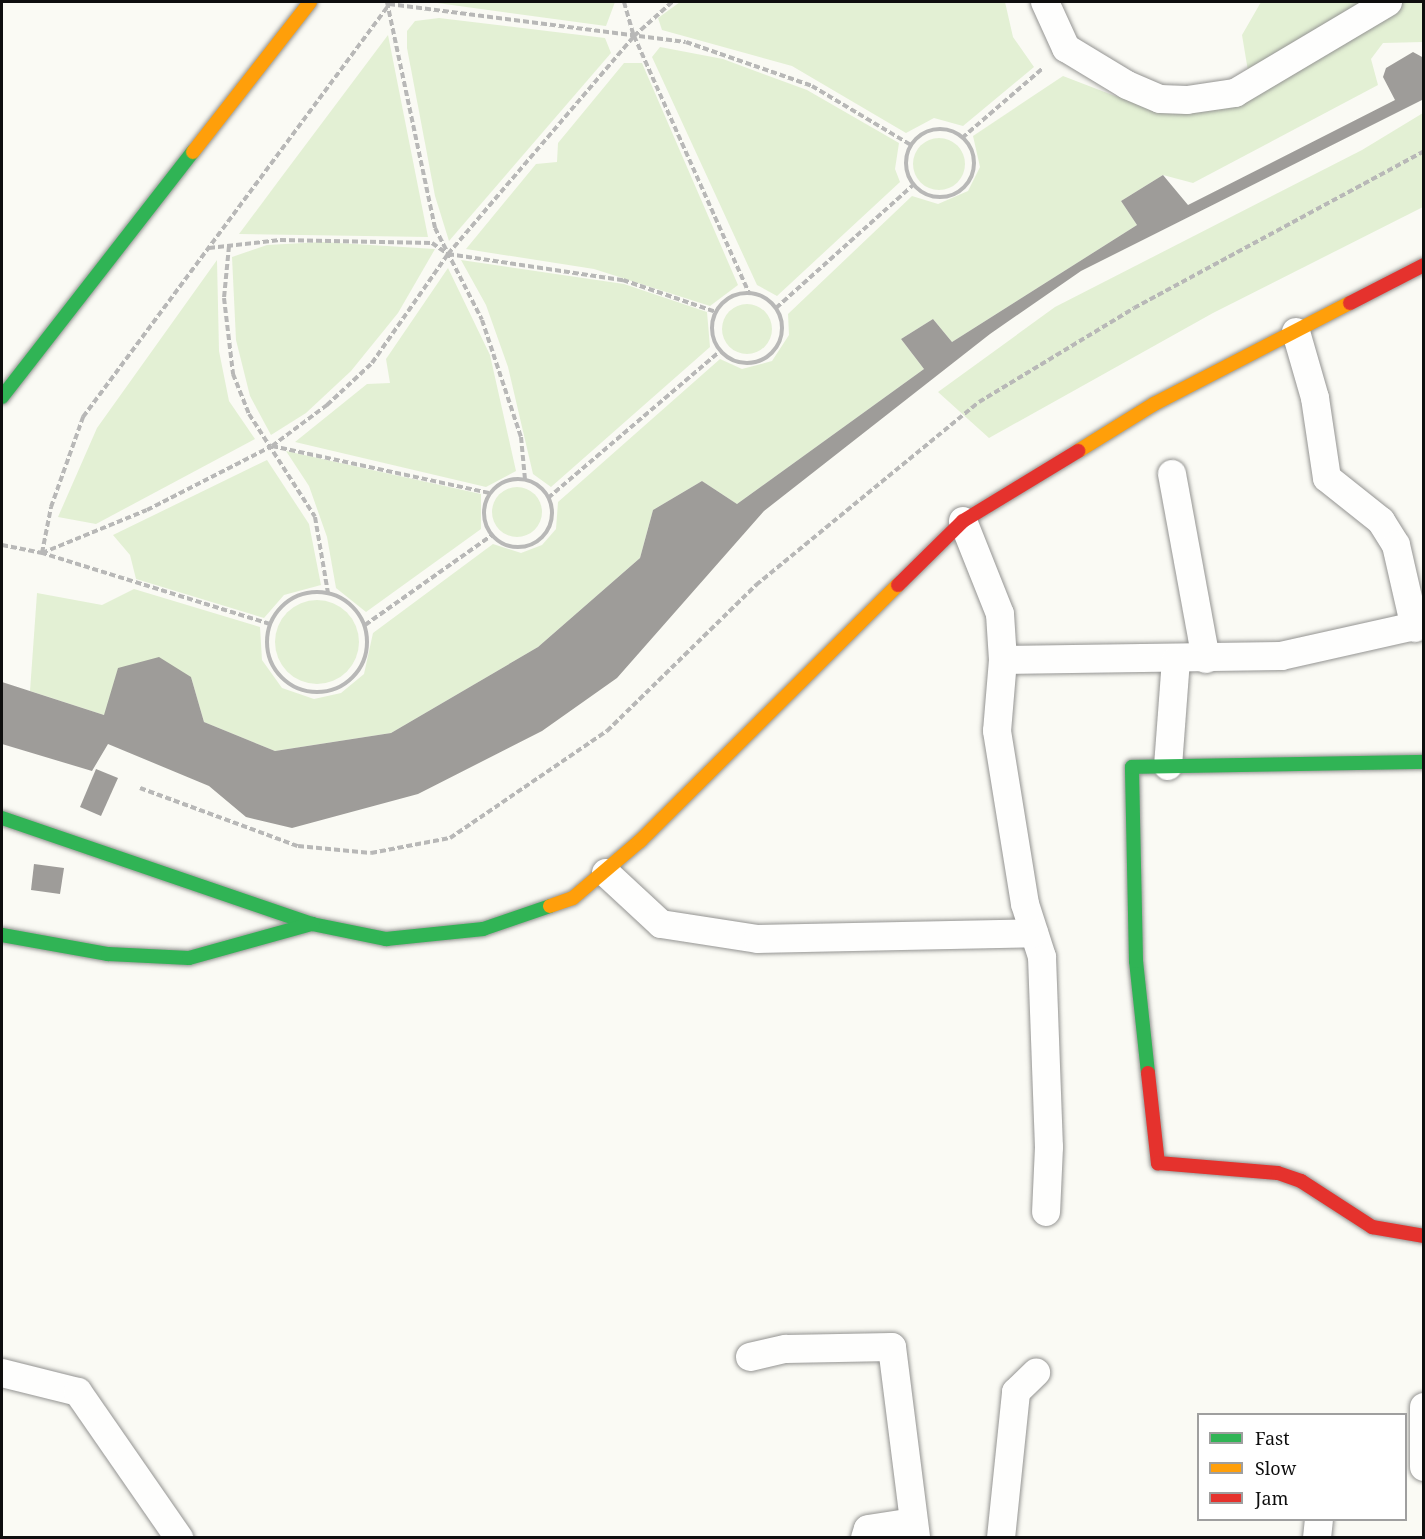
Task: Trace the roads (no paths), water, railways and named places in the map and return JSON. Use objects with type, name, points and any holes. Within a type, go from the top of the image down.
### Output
[{"type":"street","points":[[2,397],[310,2]]},
{"type":"street","points":[[1045,2],[1066,48],[1160,99],[1213,98],[1235,93],[1290,63],[1388,2]]},
{"type":"street","points":[[2,818],[312,924],[386,939],[483,929],[573,898],[606,873],[963,521],[1154,404],[1424,265]]},
{"type":"street","points":[[1003,660],[1176,660],[1281,656],[1419,626],[1396,545],[1381,521],[1327,478],[1315,398],[1296,332]]},
{"type":"street","points":[[1172,474],[1206,659]]},
{"type":"street","points":[[963,521],[1000,614],[1003,660],[997,731],[1025,904],[1042,957],[1046,1012],[1046,1212]]},
{"type":"street","points":[[1168,766],[1176,660]]},
{"type":"street","points":[[1424,762],[1132,767],[1136,961],[1158,1163],[1278,1173],[1301,1181],[1363,1224],[1424,1236]]},
{"type":"street","points":[[606,873],[661,924],[758,939],[1034,933]]},
{"type":"street","points":[[2,935],[108,954],[189,958],[312,924]]},
{"type":"street","points":[[750,1357],[786,1349],[892,1347],[914,1530],[868,1529],[865,1538]]},
{"type":"street","points":[[2,1373],[78,1392],[179,1538]]},
{"type":"street","points":[[1000,1538],[1016,1392],[1036,1373]]},
{"type":"street","points":[[1424,1407],[1424,1467]]},
{"type":"street","points":[[1317,1538],[1319,1521]]}]
